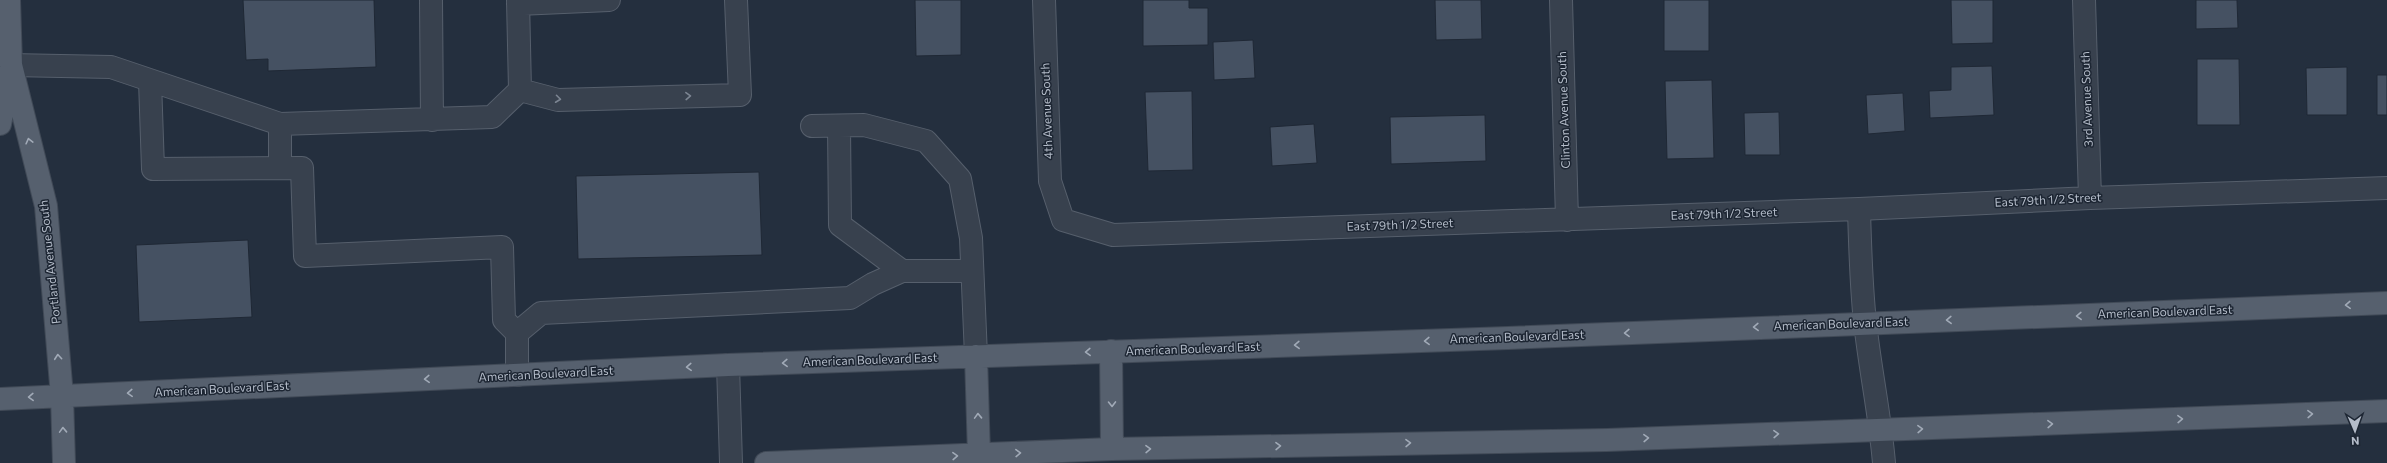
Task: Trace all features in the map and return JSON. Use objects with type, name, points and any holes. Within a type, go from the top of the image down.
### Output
[{"type":"main road","name":"Portland Avenue South","points":[[9,0],[11,65],[46,206],[62,396],[64,463]]},
{"type":"main road","name":"Portland Avenue South","points":[[0,124],[11,65]]},
{"type":"main road","name":"American Boulevard East","points":[[0,399],[728,365],[1500,338],[2387,303]]},
{"type":"main road","points":[[1111,351],[1112,456]]},
{"type":"main road","points":[[976,356],[979,454]]},
{"type":"main road","points":[[766,463],[979,454],[1112,456],[2387,412]]},
{"type":"street","points":[[431,0],[432,120]]},
{"type":"street","points":[[11,65],[111,67],[280,124],[492,117],[520,90],[518,2],[609,0]]},
{"type":"street","points":[[520,90],[558,100],[740,95],[736,0]]},
{"type":"street","name":"4th Avenue South","points":[[1044,0],[1050,181],[1063,220]]},
{"type":"street","name":"Clinton Avenue South","points":[[1561,0],[1567,220]]},
{"type":"street","name":"3rd Avenue South","points":[[2084,0],[2090,198]]},
{"type":"street","points":[[150,81],[153,169],[302,168],[304,256],[502,247],[504,320],[517,333],[517,375]]},
{"type":"street","points":[[280,124],[280,168]]},
{"type":"street","points":[[812,126],[864,125],[926,141],[960,179],[971,238],[976,356]]},
{"type":"street","points":[[839,126],[840,225],[902,271]]},
{"type":"street","name":"East 79th 1/2 Street","points":[[1063,220],[1113,235],[1567,220],[1859,209],[2090,198],[2387,188]]},
{"type":"street","points":[[1859,209],[1861,275],[1865,323],[1881,430],[1884,463]]},
{"type":"street","points":[[517,333],[541,313],[850,298],[873,284],[902,271],[972,271]]},
{"type":"street","points":[[728,365],[731,463]]},
{"type":"building","points":[[243,0],[374,0],[376,67],[268,71],[268,59],[246,60]]},
{"type":"building","points":[[915,0],[961,0],[961,55],[916,56]]},
{"type":"building","points":[[1143,0],[1189,0],[1189,8],[1208,8],[1208,45],[1143,46]]},
{"type":"building","points":[[1435,0],[1481,0],[1482,39],[1436,40]]},
{"type":"building","points":[[1664,0],[1709,0],[1709,51],[1664,51]]},
{"type":"building","points":[[1951,0],[1993,0],[1993,43],[1952,44]]},
{"type":"building","points":[[2196,0],[2237,0],[2238,28],[2196,29]]},
{"type":"building","points":[[1253,40],[1255,78],[1214,80],[1213,42]]},
{"type":"building","points":[[2197,59],[2239,59],[2240,125],[2197,125]]},
{"type":"building","points":[[1992,66],[1994,115],[1930,118],[1929,91],[1951,90],[1951,67]]},
{"type":"building","points":[[2347,67],[2347,115],[2307,115],[2306,68]]},
{"type":"building","points":[[2377,75],[2387,75],[2387,115],[2377,115]]},
{"type":"building","points":[[1712,80],[1714,158],[1667,159],[1665,81]]},
{"type":"building","points":[[1192,91],[1193,170],[1148,171],[1145,92]]},
{"type":"building","points":[[1903,93],[1905,131],[1868,134],[1866,95]]},
{"type":"building","points":[[1779,112],[1780,155],[1745,155],[1744,113]]},
{"type":"building","points":[[1485,115],[1486,161],[1391,164],[1390,117]]},
{"type":"building","points":[[1314,124],[1317,163],[1272,166],[1270,127]]},
{"type":"building","points":[[759,172],[762,255],[578,259],[576,176]]},
{"type":"building","points":[[248,240],[252,317],[139,322],[136,245]]}]
